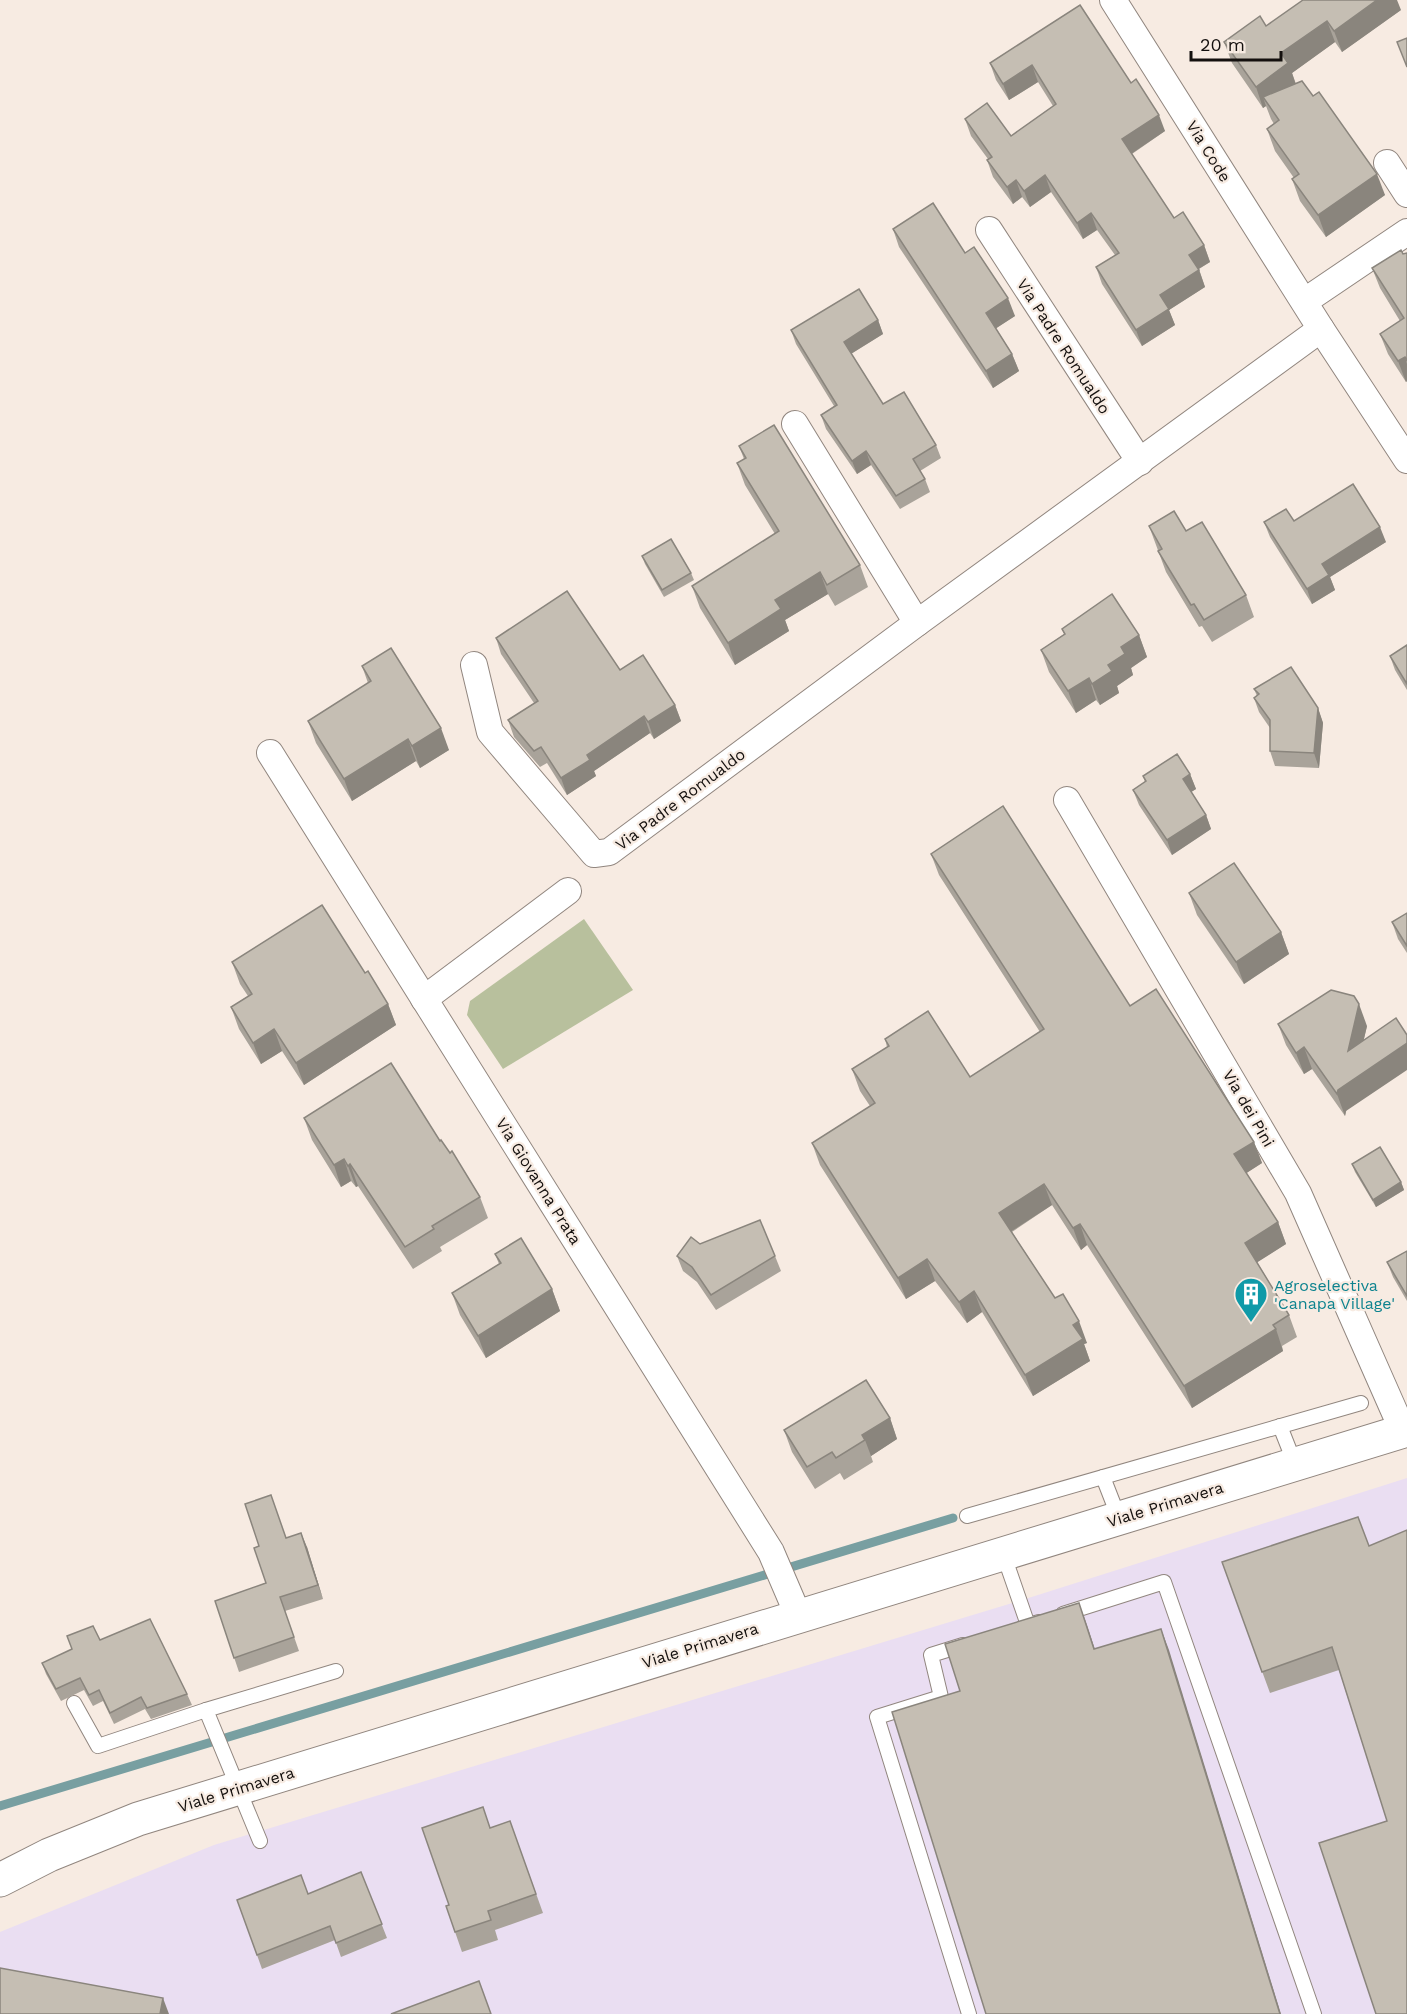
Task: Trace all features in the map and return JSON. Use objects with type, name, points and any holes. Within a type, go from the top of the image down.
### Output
[{"type":"main road","name":"Viale Primavera","points":[[0,1880],[49,1855],[234,1779],[794,1607],[1003,1553],[1405,1430]]},
{"type":"street","name":"Via Code","points":[[1113,0],[1321,329],[1407,460]]},
{"type":"street","points":[[1387,162],[1407,194]]},
{"type":"street","name":"Via Padre Romualdo","points":[[989,230],[1140,462]]},
{"type":"street","points":[[1305,301],[1407,232]]},
{"type":"street","name":"Via Padre Romualdo","points":[[474,665],[490,732],[594,854],[609,852],[917,622],[1321,329]]},
{"type":"street","points":[[795,424],[917,622]]},
{"type":"street","name":"Via Giovanna Prata","points":[[270,753],[771,1552],[794,1607]]},
{"type":"street","name":"Via dei Pini","points":[[1067,800],[1298,1193],[1405,1430]]},
{"type":"street","points":[[424,999],[568,891]]},
{"type":"lane","points":[[967,1516],[1361,1403]]},
{"type":"lane","points":[[1280,1426],[1295,1464]]},
{"type":"lane","points":[[1103,1477],[1119,1518]]},
{"type":"lane","points":[[1003,1553],[1023,1627],[1164,1582],[1314,2014]]},
{"type":"lane","points":[[969,2014],[877,1717],[941,1697],[931,1655],[974,1642]]},
{"type":"lane","points":[[74,1703],[98,1746],[208,1715],[336,1671]]},
{"type":"lane","points":[[208,1715],[260,1841]]},
{"type":"shaded area","points":[[1407,1478],[1407,2014],[0,2014],[0,1932],[214,1845],[1019,1601]]},
{"type":"green space","points":[[584,919],[633,990],[503,1069],[467,1015],[470,1001]]},
{"type":"building","points":[[1303,0],[1377,0],[1334,31],[1327,21],[1281,53],[1288,63],[1256,87],[1224,42],[1260,16],[1266,26]]},
{"type":"building","points":[[1080,5],[1131,83],[1136,79],[1159,115],[1122,139],[1174,218],[1183,212],[1204,245],[1189,255],[1199,270],[1160,295],[1169,309],[1136,330],[1096,267],[1119,253],[1091,213],[1077,223],[1045,175],[1024,191],[1016,180],[1007,187],[987,160],[992,157],[965,119],[987,103],[1011,136],[1056,104],[1032,65],[1003,84],[990,63]]},
{"type":"building","points":[[1407,38],[1407,67],[1397,42]]},
{"type":"building","points":[[1302,81],[1313,96],[1319,92],[1377,174],[1318,215],[1292,179],[1299,174],[1267,129],[1279,120],[1263,97]]},
{"type":"building","points":[[933,203],[965,253],[974,247],[1008,298],[986,313],[1012,354],[986,371],[893,229]]},
{"type":"building","points":[[1401,250],[1403,254],[1407,253],[1407,361],[1405,357],[1398,361],[1380,334],[1404,318],[1372,268]]},
{"type":"building","points":[[859,289],[878,320],[844,342],[883,404],[904,392],[936,445],[913,459],[925,479],[896,496],[866,451],[852,461],[821,415],[837,405],[791,330]]},
{"type":"building","points":[[774,425],[860,565],[827,585],[820,572],[775,600],[781,609],[728,643],[692,586],[779,531],[737,463],[746,458],[739,446]]},
{"type":"building","points":[[1353,484],[1380,527],[1322,564],[1329,575],[1307,589],[1264,522],[1286,509],[1294,521]]},
{"type":"building","points":[[1174,511],[1186,531],[1202,522],[1246,595],[1204,620],[1194,604],[1191,605],[1158,551],[1162,549],[1149,526]]},
{"type":"building","points":[[671,539],[691,573],[662,590],[642,556]]},
{"type":"building","points":[[567,591],[620,670],[643,655],[675,705],[648,722],[644,716],[587,755],[590,760],[561,778],[541,747],[534,751],[508,720],[538,701],[496,638]]},
{"type":"building","points":[[1112,594],[1139,635],[1121,647],[1125,654],[1108,665],[1112,671],[1092,684],[1089,678],[1068,691],[1041,650],[1065,634],[1062,629]]},
{"type":"building","points":[[1407,645],[1407,684],[1390,656]]},
{"type":"building","points":[[391,648],[441,728],[412,746],[408,739],[344,779],[308,721],[371,681],[362,666]]},
{"type":"building","points":[[1291,667],[1318,708],[1314,753],[1270,751],[1270,720],[1254,698],[1259,694],[1254,689]]},
{"type":"building","points":[[1177,754],[1190,774],[1183,779],[1206,815],[1167,840],[1133,790],[1146,781],[1143,776]]},
{"type":"building","points":[[1003,806],[1130,1006],[1156,989],[1254,1142],[1234,1154],[1278,1222],[1245,1243],[1289,1315],[1273,1325],[1276,1329],[1184,1386],[1080,1224],[1073,1228],[1044,1184],[999,1213],[1055,1298],[1063,1294],[1079,1321],[1073,1325],[1083,1339],[1025,1375],[974,1291],[959,1302],[927,1259],[898,1278],[812,1143],[875,1103],[852,1069],[889,1046],[885,1039],[928,1011],[970,1077],[1044,1029],[931,854]]},
{"type":"building","points":[[1234,863],[1281,932],[1236,962],[1189,893]]},
{"type":"building","points":[[322,905],[365,973],[368,971],[388,1004],[296,1063],[274,1029],[253,1043],[231,1007],[252,994],[232,962]]},
{"type":"building","points":[[1407,913],[1407,946],[1392,922]]},
{"type":"building","points":[[1331,990],[1354,996],[1359,1004],[1348,1051],[1396,1018],[1407,1035],[1407,1043],[1338,1090],[1337,1094],[1304,1047],[1296,1053],[1278,1024]]},
{"type":"building","points":[[391,1063],[440,1141],[450,1153],[452,1151],[480,1197],[432,1226],[434,1229],[405,1247],[350,1164],[348,1166],[344,1159],[334,1165],[304,1118]]},
{"type":"building","points":[[1380,1147],[1401,1182],[1373,1200],[1352,1164]]},
{"type":"building","points":[[760,1220],[775,1256],[711,1295],[692,1267],[677,1256],[691,1237],[700,1244]]},
{"type":"building","points":[[521,1238],[552,1289],[478,1336],[452,1293],[501,1263],[495,1254]]},
{"type":"building","points":[[1407,1251],[1407,1296],[1387,1262]]},
{"type":"building","points":[[866,1380],[890,1418],[862,1435],[865,1440],[836,1458],[832,1452],[807,1467],[784,1430]]},
{"type":"building","points":[[271,1495],[286,1538],[301,1533],[318,1585],[280,1597],[294,1637],[234,1658],[215,1601],[266,1583],[254,1548],[259,1546],[245,1504]]},
{"type":"building","points":[[1358,1517],[1369,1546],[1407,1530],[1407,2014],[1376,2014],[1319,1843],[1387,1821],[1332,1647],[1262,1672],[1222,1562]]},
{"type":"building","points":[[1079,1603],[1094,1649],[1161,1629],[1280,2014],[986,2014],[892,1712],[960,1691],[945,1644]]},
{"type":"building","points":[[150,1619],[187,1694],[147,1708],[141,1697],[110,1713],[99,1690],[89,1695],[80,1678],[56,1689],[42,1663],[72,1649],[67,1636],[93,1626],[100,1640]]},
{"type":"building","points":[[483,1807],[490,1828],[510,1821],[536,1894],[488,1911],[491,1920],[455,1932],[446,1906],[449,1905],[422,1828]]},
{"type":"building","points":[[361,1872],[382,1924],[336,1943],[330,1926],[257,1955],[237,1900],[301,1875],[308,1894]]},
{"type":"building","points":[[0,1968],[163,1998],[160,2014],[0,2014]]},
{"type":"building","points":[[479,1981],[491,2014],[391,2014]]},
{"type":"waterway","points":[[0,1806],[953,1518]]},
{"type":"place","name":"Agroselectiva 'Canapa Village'","points":[[1251,1323]]}]
